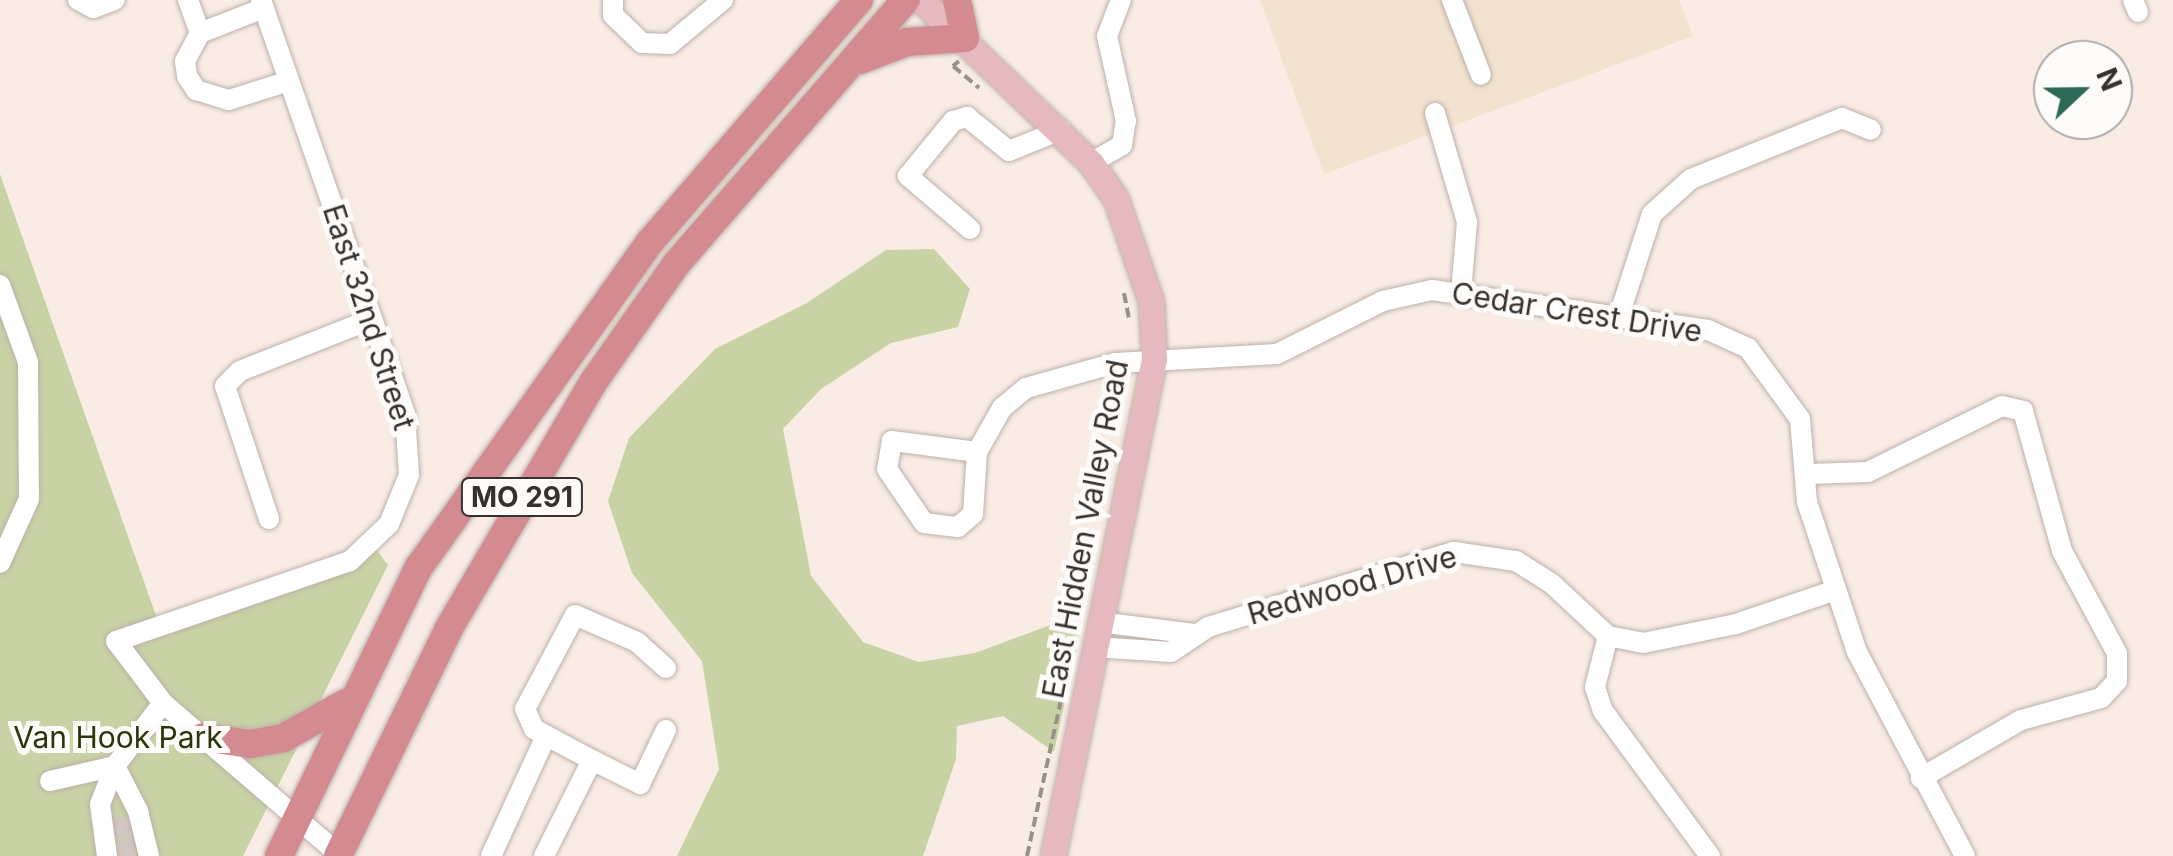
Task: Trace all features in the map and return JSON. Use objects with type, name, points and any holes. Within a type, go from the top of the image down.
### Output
[{"type":"highway","name":"MO 291","points":[[279,856],[294,818],[419,567],[522,416],[651,241],[859,0]]},
{"type":"highway","name":"MO 291","points":[[339,855],[449,628],[594,381],[677,263],[906,0]]},
{"type":"highway","points":[[835,82],[887,46],[970,43],[957,0]]},
{"type":"highway","points":[[203,737],[231,744],[283,738],[352,699]]},
{"type":"main road","name":"East Hidden Valley Road","points":[[921,0],[1062,130],[1091,163],[1116,199],[1138,250],[1150,301],[1154,359],[1053,856]]},
{"type":"street","points":[[78,0],[93,8],[115,0]]},
{"type":"street","points":[[188,0],[200,32]]},
{"type":"street","points":[[614,0],[613,16],[642,43],[670,44],[723,0]]},
{"type":"street","points":[[1091,163],[1122,145],[1126,120],[1108,36],[1121,0]]},
{"type":"street","points":[[1452,0],[1481,75]]},
{"type":"street","points":[[262,4],[200,32],[185,61],[196,90],[228,100],[289,81]]},
{"type":"street","name":"East 32nd Street","points":[[262,4],[372,320],[411,448],[402,500],[389,524],[361,552],[326,572],[116,641],[162,702],[339,855]]},
{"type":"street","points":[[1435,114],[1467,222],[1461,293]]},
{"type":"street","points":[[970,229],[908,176],[953,121],[968,118],[1009,151],[1062,130]]},
{"type":"street","points":[[1618,319],[1652,214],[1691,179],[1842,118],[1871,130]]},
{"type":"street","points":[[0,284],[28,362],[29,499],[0,563]]},
{"type":"street","name":"Cedar Crest Drive","points":[[977,452],[1002,408],[1026,388],[1084,370],[1154,359],[1276,354],[1383,300],[1432,290],[1708,330],[1748,348],[1800,419],[1809,474],[1807,502],[1836,590],[1881,705],[1965,856]]},
{"type":"street","points":[[270,519],[225,386],[240,371],[372,320]]},
{"type":"street","points":[[1809,474],[1868,472],[2002,406],[2022,411],[2062,551],[2117,653],[2117,680],[2101,698],[2021,720],[1920,778]]},
{"type":"street","points":[[892,440],[977,452],[974,514],[958,527],[924,523],[887,468],[892,440]]},
{"type":"street","name":"Redwood Drive","points":[[1097,635],[1194,634],[1404,564],[1474,552],[1516,561],[1608,636]]},
{"type":"street","points":[[1710,856],[1603,710],[1595,687],[1608,636],[1669,641],[1836,590]]},
{"type":"street","points":[[666,668],[637,642],[574,615],[525,709],[534,729],[640,784],[666,730]]},
{"type":"street","points":[[125,841],[100,804],[115,766],[162,702]]},
{"type":"street","points":[[490,856],[546,736]]},
{"type":"street","points":[[544,856],[592,760]]},
{"type":"street","points":[[50,781],[115,766]]},
{"type":"street","points":[[115,766],[125,841]]},
{"type":"path","points":[[970,43],[953,66],[983,91]]},
{"type":"path","points":[[1122,280],[1130,326]]},
{"type":"path","points":[[1027,856],[1063,689]]},
{"type":"shaded area","points":[[1260,0],[1679,0],[1693,36],[1324,174]]},
{"type":"green space","name":"Van Hook Park","points":[[0,174],[160,627],[372,544],[388,565],[243,856],[0,856]]},
{"type":"green space","points":[[934,249],[970,289],[958,327],[891,343],[821,389],[783,429],[811,576],[863,642],[919,662],[975,653],[1056,623],[1080,631],[1054,752],[1003,716],[957,726],[956,759],[923,856],[677,856],[719,769],[702,661],[632,573],[608,501],[629,438],[715,349],[807,303],[886,250]]},
{"type":"tunnel","points":[[114,828],[132,826]]},
{"type":"tunnel","points":[[117,849],[135,847]]}]
